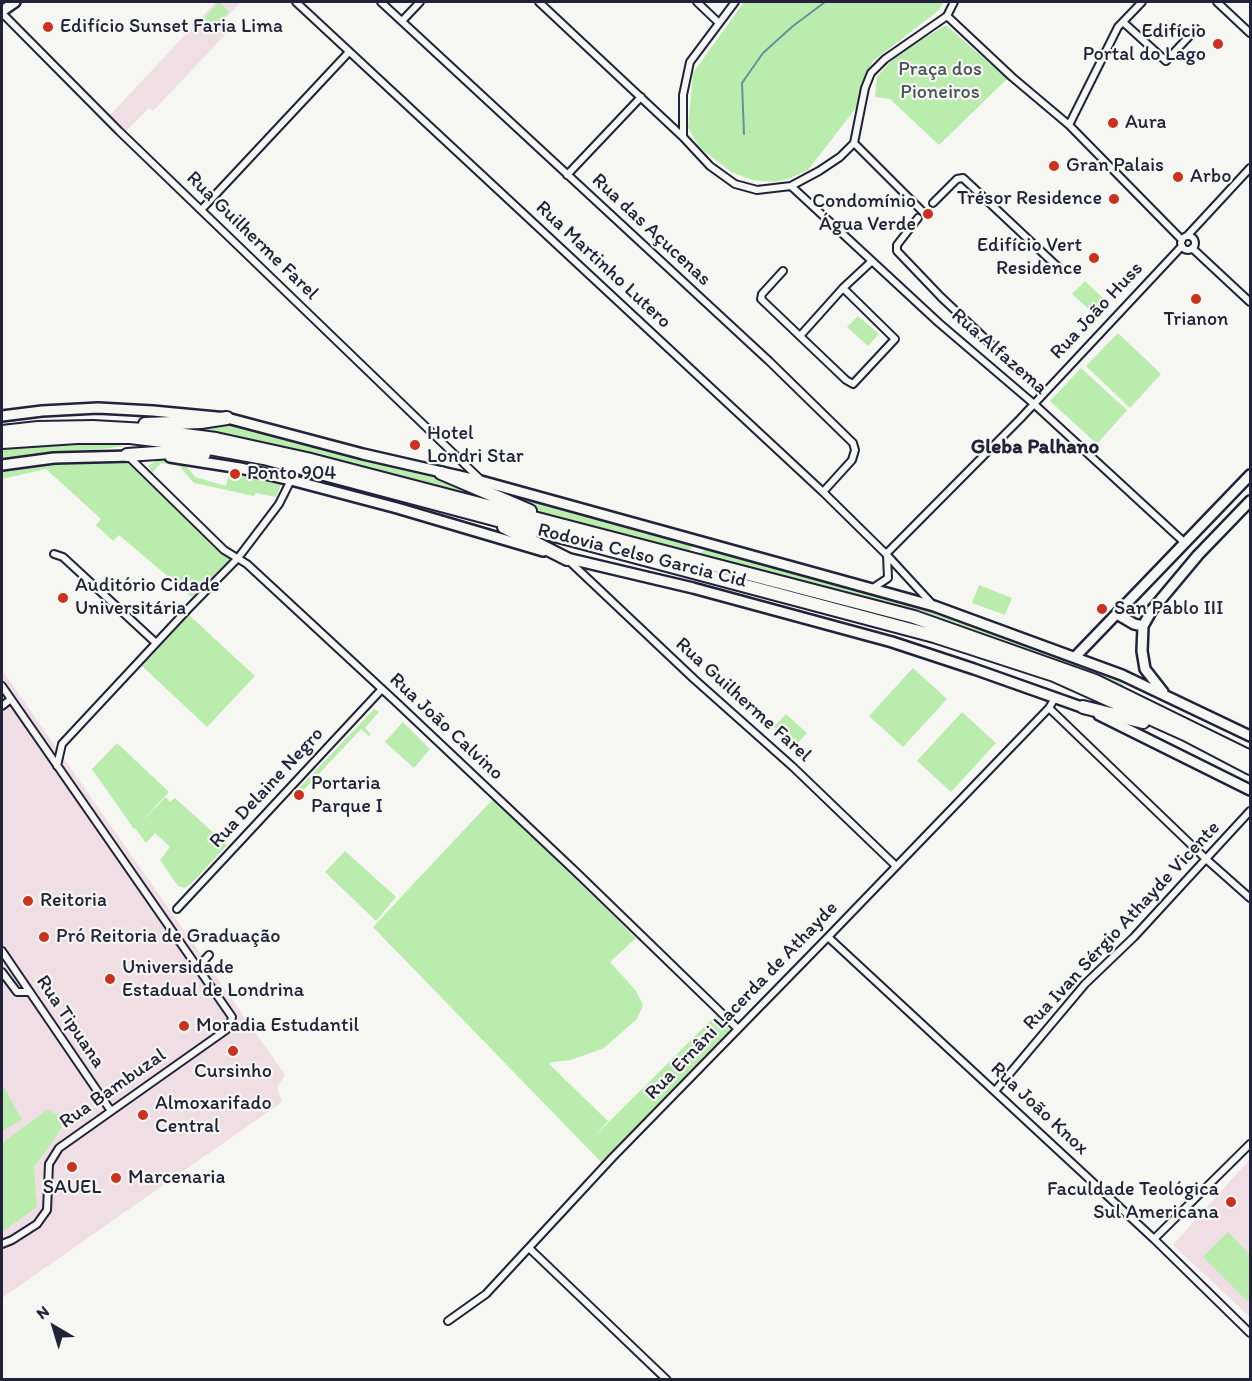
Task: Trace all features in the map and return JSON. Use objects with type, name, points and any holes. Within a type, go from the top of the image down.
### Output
[{"type":"highway","points":[[93,427],[201,422],[227,418]]},
{"type":"highway","name":"Rodovia Celso Garcia Cid","points":[[2,432],[38,428],[93,427],[146,430],[216,439],[307,459],[914,617],[1095,681],[1251,757]]},
{"type":"highway","name":"Rodovia Celso Garcia Cid","points":[[2,442],[77,436],[130,437],[187,444],[264,458],[934,636],[1054,675],[1185,734],[1251,768]]},
{"type":"highway","points":[[127,455],[172,452],[264,458]]},
{"type":"highway","points":[[441,473],[552,523]]},
{"type":"highway","points":[[481,516],[567,559]]},
{"type":"highway","points":[[1083,707],[1185,734]]},
{"type":"street","points":[[2,12],[15,2]]},
{"type":"street","name":"Rua Martinho Lutero","points":[[296,2],[823,492],[886,554]]},
{"type":"street","name":"Rua das Açucenas","points":[[381,2],[769,361],[853,443],[855,450],[852,460],[823,492]]},
{"type":"street","points":[[402,21],[420,2]]},
{"type":"street","points":[[539,2],[683,137],[710,166],[735,184],[757,190],[791,186],[840,157],[854,143],[865,88],[871,73],[885,59],[947,16],[954,2]]},
{"type":"street","points":[[697,2],[719,22]]},
{"type":"street","points":[[683,137],[683,95],[690,62],[735,2]]},
{"type":"street","points":[[1070,124],[1120,24],[1142,2]]},
{"type":"street","points":[[1216,2],[1249,29]]},
{"type":"street","name":"Rua Guilherme Farel","points":[[2,12],[201,210],[481,481]]},
{"type":"street","points":[[947,16],[1012,77],[1070,124],[1184,241],[1186,250],[1192,248]]},
{"type":"street","points":[[1120,24],[1166,61],[1196,29]]},
{"type":"street","points":[[201,210],[349,52]]},
{"type":"street","points":[[567,175],[641,97]]},
{"type":"street","points":[[854,143],[920,215]]},
{"type":"street","name":"Rua João Huss","points":[[886,554],[1034,404],[1251,168]]},
{"type":"street","points":[[996,349],[897,251],[897,245],[920,215],[957,179],[963,178],[1061,270]]},
{"type":"street","name":"Rua Alfazema","points":[[791,186],[939,323],[1034,404],[1185,543]]},
{"type":"street","points":[[1184,241],[1194,242],[1192,248]]},
{"type":"street","points":[[1192,248],[1251,302]]},
{"type":"street","points":[[800,336],[843,288],[872,261]]},
{"type":"street","points":[[783,271],[760,299],[853,384],[895,339],[843,288]]},
{"type":"street","name":"Rodovia Celso Garcia Cid","points":[[2,416],[98,408],[227,418],[441,473],[481,481],[934,606],[1122,675],[1251,736]]},
{"type":"street","name":"Rodovia Celso Garcia Cid","points":[[2,465],[54,458],[127,455],[191,460],[291,480],[397,508],[567,559],[693,588],[892,642],[1083,707],[1251,790]]},
{"type":"street","name":"Rua João Calvino","points":[[127,455],[224,550],[247,564],[584,880],[738,1029]]},
{"type":"street","points":[[1075,657],[1251,475]]},
{"type":"street","points":[[57,766],[62,744],[238,558],[279,504],[291,480]]},
{"type":"street","points":[[1165,694],[1146,669],[1142,651],[1143,626],[1152,610],[1198,555],[1251,501]]},
{"type":"street","points":[[1185,543],[1198,555]]},
{"type":"street","points":[[54,554],[63,556],[156,643]]},
{"type":"street","points":[[873,588],[888,578],[886,554]]},
{"type":"street","points":[[886,554],[934,606]]},
{"type":"street","name":"Rua Guilherme Farel","points":[[567,559],[694,679],[793,767],[896,866]]},
{"type":"street","points":[[1117,614],[1134,624],[1143,626]]},
{"type":"street","name":"Rua Bambuzal","points":[[2,686],[232,1017],[230,1026],[55,1152],[49,1164],[47,1210],[37,1224],[2,1244]]},
{"type":"street","name":"Rua Delaine Negro","points":[[177,909],[381,690]]},
{"type":"street","points":[[2,706],[11,699]]},
{"type":"street","name":"Rua Ernâni Lacerda de Athayde","points":[[448,1321],[486,1294],[612,1158],[1049,708],[1054,699]]},
{"type":"street","points":[[1049,708],[1206,859],[1251,898]]},
{"type":"street","name":"Rua Ivan Sérgio Athayde Vicente","points":[[995,1091],[1085,984],[1134,937],[1251,811]]},
{"type":"street","name":"Rua João Knox","points":[[828,937],[1154,1239],[1251,1333]]},
{"type":"street","name":"Rua Tipuana","points":[[2,951],[111,1112]]},
{"type":"street","points":[[198,967],[209,955]]},
{"type":"street","points":[[2,972],[16,992],[29,992]]},
{"type":"street","points":[[1154,1239],[1251,1144]]},
{"type":"street","points":[[529,1248],[667,1380]]},
{"type":"shaded area","points":[[216,2],[241,2],[219,25],[227,33],[153,111],[149,108],[126,131],[110,115]]},
{"type":"shaded area","name":"Universidade Estadual de Londrina","points":[[2,670],[285,1075],[277,1088],[282,1102],[2,1298]]},
{"type":"shaded area","name":"Faculdade Teológica Sul Americana","points":[[1250,1159],[1250,1317],[1173,1245]]},
{"type":"green space","points":[[219,2],[229,12],[208,35],[198,25]]},
{"type":"green space","points":[[744,2],[944,2],[939,10],[872,62],[859,104],[808,170],[788,179],[774,182],[752,180],[731,172],[699,147],[688,127],[693,73]]},
{"type":"green space","name":"Praça dos Pioneiros","points":[[946,25],[1007,79],[939,145],[890,99],[875,97],[877,77],[887,65],[902,52]]},
{"type":"green space","points":[[1085,281],[1106,301],[1094,314],[1072,294]]},
{"type":"green space","points":[[858,316],[879,334],[868,346],[847,327]]},
{"type":"green space","points":[[1118,333],[1161,374],[1130,408],[1086,366]]},
{"type":"green space","points":[[1081,368],[1127,410],[1097,444],[1050,401]]},
{"type":"green space","points":[[221,424],[257,430],[462,485],[522,509],[179,429]]},
{"type":"green space","points":[[86,441],[126,446],[2,461],[2,449]]},
{"type":"green space","points":[[127,459],[230,559],[192,597],[119,535],[113,541],[96,525],[101,519],[46,469],[2,479],[2,470],[46,463]]},
{"type":"green space","points":[[158,460],[184,463],[195,477],[226,486],[229,474],[282,483],[276,497],[256,493],[254,496],[194,483],[179,466],[161,463],[152,473],[148,466]]},
{"type":"green space","points":[[517,497],[694,544],[687,554],[554,518],[534,510]]},
{"type":"green space","points":[[709,548],[858,588],[957,618],[1039,649],[1038,652],[1040,650],[1116,677],[1124,685],[1124,691],[1005,646],[699,557],[700,553]]},
{"type":"green space","points":[[979,585],[1012,598],[1005,615],[972,603]]},
{"type":"green space","points":[[189,615],[255,676],[207,727],[142,666]]},
{"type":"green space","points":[[913,668],[947,699],[903,747],[869,716]]},
{"type":"green space","points":[[374,709],[379,712],[365,728],[371,734],[369,736],[361,729],[301,793],[298,789]]},
{"type":"green space","points":[[962,712],[996,743],[951,792],[917,761]]},
{"type":"green space","points":[[786,714],[807,733],[795,746],[774,727]]},
{"type":"green space","points":[[403,722],[430,749],[414,768],[385,742]]},
{"type":"green space","points":[[117,743],[169,792],[139,824],[166,797],[170,802],[175,798],[227,845],[192,883],[184,888],[178,886],[160,860],[170,847],[155,833],[146,843],[92,769]]},
{"type":"green space","points":[[493,799],[636,938],[610,962],[636,991],[643,1005],[637,1019],[604,1048],[571,1060],[549,1064],[608,1121],[596,1135],[716,1015],[731,1031],[601,1162],[373,927]]},
{"type":"green space","points":[[345,851],[396,897],[376,921],[325,872]]},
{"type":"green space","points":[[4,1087],[22,1120],[2,1131],[2,1089]]},
{"type":"green space","points":[[47,1110],[67,1118],[34,1167],[37,1207],[2,1232],[2,1143]]},
{"type":"green space","points":[[1228,1232],[1250,1255],[1250,1298],[1247,1301],[1203,1257]]},
{"type":"waterway","points":[[744,134],[742,83],[763,53],[825,2]]},
{"type":"place","name":"Edifício Sunset Faria Lima","points":[[48,27]]},
{"type":"place","name":"Edifício Portal do Lago","points":[[1218,44]]},
{"type":"place","name":"Aura","points":[[1113,123]]},
{"type":"place","name":"Gran Palais","points":[[1054,166]]},
{"type":"place","name":"Arbo","points":[[1178,177]]},
{"type":"place","name":"Trésor Residence","points":[[1114,199]]},
{"type":"place","name":"Condomínio Água Verde","points":[[928,214]]},
{"type":"place","name":"Edifício Vert Residence","points":[[1094,258]]},
{"type":"place","name":"Trianon","points":[[1196,299]]},
{"type":"place","name":"Hotel Londri Star","points":[[415,445]]},
{"type":"place","name":"Ponto 904","points":[[235,474]]},
{"type":"place","name":"Auditório Cidade Universitária","points":[[63,598]]},
{"type":"place","name":"San Pablo III","points":[[1102,609]]},
{"type":"place","name":"Portaria Parque I","points":[[299,795]]},
{"type":"place","name":"Reitoria","points":[[28,901]]},
{"type":"place","name":"Pró Reitoria de Graduação","points":[[44,937]]},
{"type":"place","name":"Universidade Estadual de Londrina","points":[[110,979]]},
{"type":"place","name":"Moradia Estudantil","points":[[184,1026]]},
{"type":"place","name":"Cursinho","points":[[233,1051]]},
{"type":"place","name":"Almoxarifado Central","points":[[143,1115]]},
{"type":"place","name":"SAUEL","points":[[72,1167]]},
{"type":"place","name":"Marcenaria","points":[[116,1178]]},
{"type":"place","name":"Faculdade Teológica Sul Americana","points":[[1231,1202]]},
{"type":"district","name":"Gleba Palhano","points":[[1035,448]]}]
